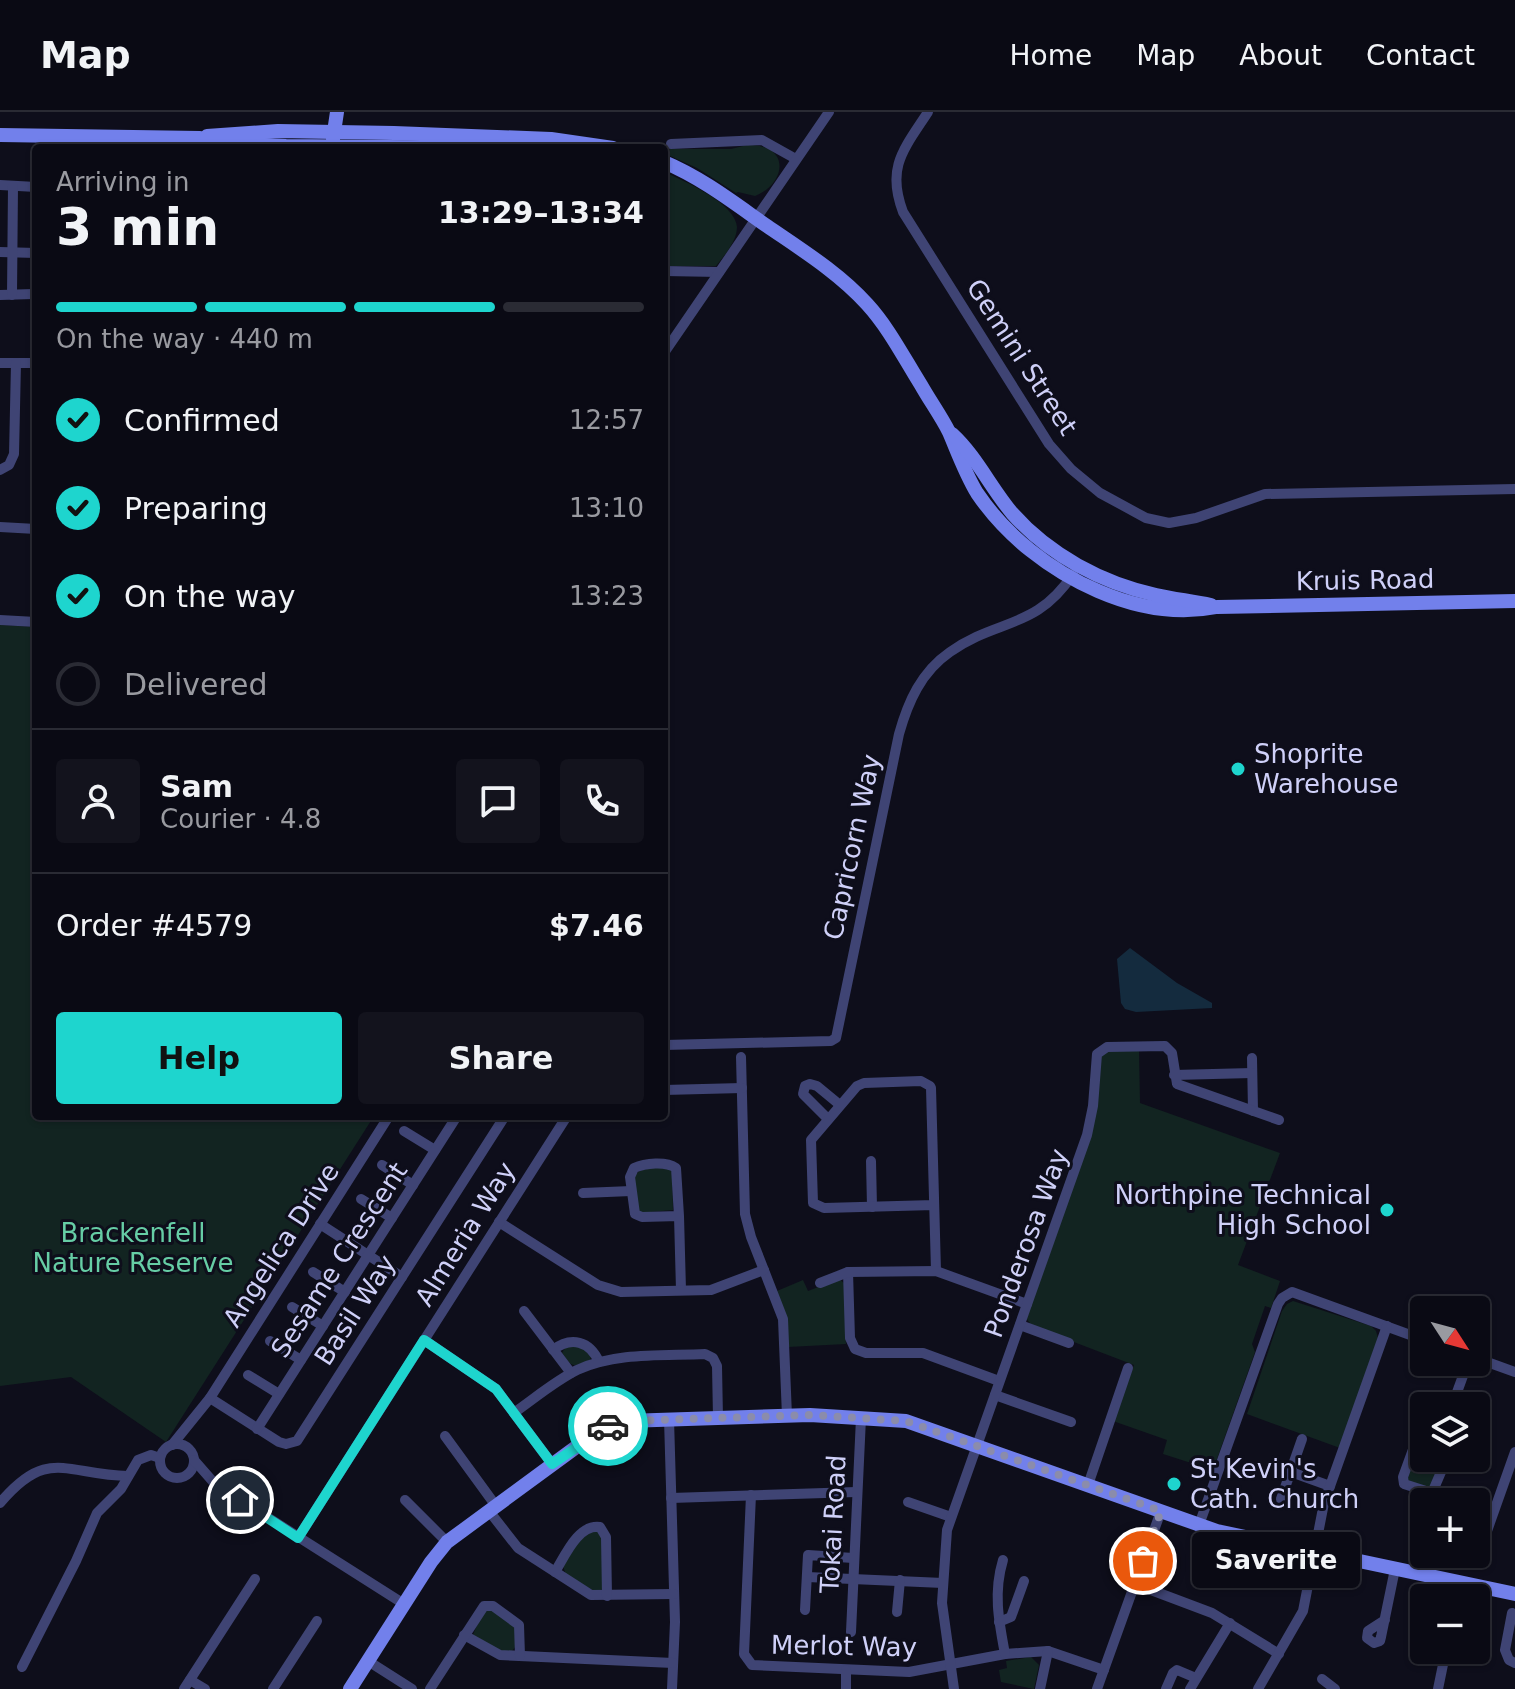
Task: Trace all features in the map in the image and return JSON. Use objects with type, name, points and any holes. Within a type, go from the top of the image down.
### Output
[{"type":"street","points":[[668,347],[829,112]]},
{"type":"street","name":"Gemini Street","points":[[928,112],[898,161],[896,194],[903,212],[1049,444],[1071,469],[1100,493],[1146,518],[1169,523],[1196,518],[1265,494],[1515,489]]},
{"type":"street","points":[[338,132],[454,144]]},
{"type":"street","points":[[0,135],[104,142],[200,138],[212,134],[251,141],[338,132],[551,139],[580,144]]},
{"type":"street","points":[[200,138],[222,144]]},
{"type":"street","points":[[671,144],[762,140],[796,159]]},
{"type":"street","name":"Kruis Road","points":[[668,164],[695,177],[842,279],[886,328],[948,431],[978,494],[1000,521],[1041,558],[1074,572],[1106,594],[1161,609],[1197,611],[1217,607],[1515,601]]},
{"type":"street","points":[[0,185],[32,187]]},
{"type":"street","points":[[12,295],[13,186]]},
{"type":"street","points":[[0,252],[32,253]]},
{"type":"street","points":[[668,271],[719,272]]},
{"type":"street","points":[[0,295],[32,294]]},
{"type":"street","points":[[0,363],[32,363]]},
{"type":"street","points":[[0,470],[9,465],[14,454],[16,363]]},
{"type":"street","points":[[0,527],[32,529]]},
{"type":"street","name":"Capricorn Way","points":[[668,1045],[831,1041],[836,1038],[899,734],[917,687],[951,651],[1041,610],[1053,601],[1074,572]]},
{"type":"street","points":[[0,620],[32,622]]},
{"type":"street","name":"Ponderosa Way","points":[[954,1689],[942,1612],[945,1536],[1087,1135],[1099,1051],[1107,1047],[1165,1046],[1171,1051],[1174,1075]]},
{"type":"street","points":[[741,1057],[745,1214],[783,1319],[787,1416]]},
{"type":"street","points":[[1252,1058],[1253,1111]]},
{"type":"street","points":[[1252,1073],[1174,1075],[1177,1084],[1279,1120]]},
{"type":"street","points":[[934,1205],[820,1208],[813,1203],[810,1145],[855,1088],[864,1083],[921,1081],[931,1088],[936,1271]]},
{"type":"street","points":[[828,1119],[805,1099],[805,1086],[817,1086],[840,1105]]},
{"type":"street","points":[[668,1090],[742,1088]]},
{"type":"street","name":"Angelica Drive","points":[[172,1445],[210,1398],[386,1120]]},
{"type":"street","name":"Sesame Crescent","points":[[257,1429],[454,1120]]},
{"type":"street","name":"Basil Way","points":[[210,1398],[282,1444],[291,1444],[299,1438],[502,1120]]},
{"type":"street","name":"Almeria Way","points":[[298,1538],[564,1120]]},
{"type":"street","points":[[404,1131],[435,1150]]},
{"type":"street","points":[[871,1161],[872,1207]]},
{"type":"street","points":[[382,1165],[413,1185]]},
{"type":"street","points":[[679,1216],[637,1216],[632,1210],[631,1191],[631,1173],[636,1167],[673,1166],[678,1175],[681,1290]]},
{"type":"street","points":[[583,1193],[631,1191]]},
{"type":"street","points":[[361,1199],[392,1218]]},
{"type":"street","points":[[499,1222],[604,1288],[621,1292],[718,1289],[764,1270]]},
{"type":"street","points":[[320,1224],[402,1277]]},
{"type":"street","points":[[820,1283],[848,1272],[936,1271],[1027,1304]]},
{"type":"street","points":[[313,1272],[345,1292]]},
{"type":"street","points":[[848,1272],[850,1338],[855,1349],[866,1353],[923,1353],[999,1381]]},
{"type":"street","points":[[1199,1525],[1278,1304],[1284,1295],[1292,1292],[1410,1335]]},
{"type":"street","points":[[292,1307],[323,1326]]},
{"type":"street","points":[[524,1311],[571,1373]]},
{"type":"street","points":[[1020,1325],[1069,1343]]},
{"type":"street","points":[[1258,1689],[1303,1611],[1330,1486],[1387,1326]]},
{"type":"street","points":[[424,1340],[488,1382],[515,1412],[552,1464]]},
{"type":"street","points":[[270,1341],[301,1360]]},
{"type":"street","points":[[553,1350],[566,1342],[582,1343],[594,1351],[599,1362]]},
{"type":"street","points":[[515,1412],[571,1373],[599,1362],[615,1358],[711,1356],[717,1366],[718,1418]]},
{"type":"street","points":[[1490,1363],[1515,1372]]},
{"type":"street","points":[[1088,1485],[1128,1368]]},
{"type":"street","points":[[248,1375],[279,1394]]},
{"type":"street","points":[[995,1395],[1071,1422]]},
{"type":"street","points":[[350,1689],[447,1542],[609,1425],[626,1421],[787,1416],[906,1421],[1239,1537],[1515,1594]]},
{"type":"street","points":[[186,1475],[193,1466],[191,1454],[196,1418]]},
{"type":"street","name":"Tokai Road","points":[[851,1632],[851,1578],[861,1418]]},
{"type":"street","points":[[669,1419],[674,1594],[672,1689]]},
{"type":"street","points":[[445,1436],[518,1548],[591,1595],[674,1594]]},
{"type":"street","points":[[1281,1499],[1302,1439]]},
{"type":"street","points":[[215,1484],[184,1445],[172,1445],[160,1458],[162,1469],[170,1476],[186,1475],[215,1484],[404,1604]]},
{"type":"street","points":[[1490,1523],[1515,1452]]},
{"type":"street","points":[[22,1667],[97,1513],[121,1489],[141,1457],[151,1455],[160,1458]]},
{"type":"street","points":[[1410,1458],[1403,1477],[1404,1484],[1432,1493],[1441,1472]]},
{"type":"street","points":[[0,1503],[26,1476],[40,1469],[53,1467],[128,1476]]},
{"type":"street","points":[[1291,1472],[1330,1486]]},
{"type":"street","points":[[671,1498],[856,1492]]},
{"type":"street","name":"Merlot Way","points":[[751,1495],[745,1660],[755,1665],[917,1672],[1005,1654],[1048,1651],[1104,1670]]},
{"type":"street","points":[[405,1500],[447,1542]]},
{"type":"street","points":[[908,1502],[951,1517]]},
{"type":"street","points":[[1097,1689],[1161,1511]]},
{"type":"street","points":[[555,1572],[578,1537],[590,1527],[600,1527],[606,1537],[607,1596]]},
{"type":"street","points":[[805,1610],[808,1555],[853,1558]]},
{"type":"street","points":[[1003,1560],[997,1581],[999,1622],[1005,1654]]},
{"type":"street","points":[[1385,1620],[1395,1569]]},
{"type":"street","points":[[807,1577],[943,1583]]},
{"type":"street","points":[[205,1689],[187,1684],[255,1579]]},
{"type":"street","points":[[897,1612],[900,1580]]},
{"type":"street","points":[[999,1622],[1011,1617],[1024,1581]]},
{"type":"street","points":[[1135,1584],[1204,1609],[1279,1654]]},
{"type":"street","points":[[430,1689],[482,1608],[491,1605],[519,1625],[520,1656]]},
{"type":"street","points":[[1512,1613],[1505,1653],[1515,1663]]},
{"type":"street","points":[[273,1689],[317,1621]]},
{"type":"street","points":[[1190,1689],[1230,1623]]},
{"type":"street","points":[[464,1635],[494,1653],[673,1663]]},
{"type":"street","points":[[1040,1689],[1048,1651]]},
{"type":"street","points":[[368,1661],[412,1689]]},
{"type":"street","points":[[1438,1689],[1443,1664]]},
{"type":"street","points":[[846,1670],[846,1689]]},
{"type":"street","points":[[1166,1689],[1177,1670],[1196,1678]]},
{"type":"street","points":[[1322,1679],[1335,1689]]},
{"type":"green space","points":[[761,146],[771,151],[780,165],[773,182],[755,196],[736,193],[697,168],[668,155],[670,149],[731,149]]},
{"type":"green space","points":[[668,174],[708,194],[734,218],[737,227],[735,238],[716,266],[668,266]]},
{"type":"green space","name":"Brackenfell Nature Reserve","points":[[0,625],[32,627],[32,1120],[371,1120],[166,1442],[71,1377],[0,1386]]},
{"type":"green space","points":[[1139,1050],[1140,1103],[1280,1153],[1238,1265],[1280,1281],[1271,1308],[1265,1306],[1252,1344],[1255,1352],[1213,1470],[1163,1454],[1167,1440],[1113,1421],[1134,1365],[1032,1326],[1026,1318],[1090,1137],[1100,1058],[1104,1051]]},
{"type":"green space","points":[[666,1167],[672,1170],[673,1210],[639,1213],[634,1177],[643,1170]]},
{"type":"green space","points":[[839,1279],[845,1284],[846,1344],[788,1347],[777,1291],[803,1280],[808,1291]]},
{"type":"green space","points":[[1293,1301],[1371,1326],[1376,1331],[1378,1338],[1340,1448],[1247,1414],[1282,1311]]},
{"type":"green space","points":[[566,1346],[580,1346],[591,1356],[590,1360],[571,1364],[562,1353]]},
{"type":"green space","points":[[1410,1469],[1410,1472],[1437,1472],[1430,1488],[1409,1482]]},
{"type":"green space","points":[[594,1530],[602,1534],[603,1589],[596,1592],[566,1575],[563,1566],[579,1541]]},
{"type":"green space","points":[[492,1610],[516,1626],[516,1646],[512,1651],[499,1651],[473,1635],[482,1612]]},
{"type":"green space","points":[[1031,1657],[1039,1665],[1034,1689],[1001,1682],[999,1670],[1007,1668],[1006,1661]]},
{"type":"water","points":[[1130,948],[1177,983],[1212,1003],[1212,1008],[1136,1012],[1125,1009],[1121,1003],[1117,959]]},
{"type":"way so far","points":[[608,1426],[626,1421],[810,1415],[906,1421],[1161,1511],[1143,1561]]},
{"type":"place","name":"Shoprite Warehouse","points":[[1238,769]]},
{"type":"place","name":"Northpine Technical High School","points":[[1387,1210]]},
{"type":"place","name":"St Kevin's Cath. Church","points":[[1174,1484]]},
{"type":"place","name":"Saverite","points":[[1143,1561]]},
{"type":"route","points":[[240,1500],[298,1538],[424,1340],[496,1389],[552,1464],[608,1426]]}]
